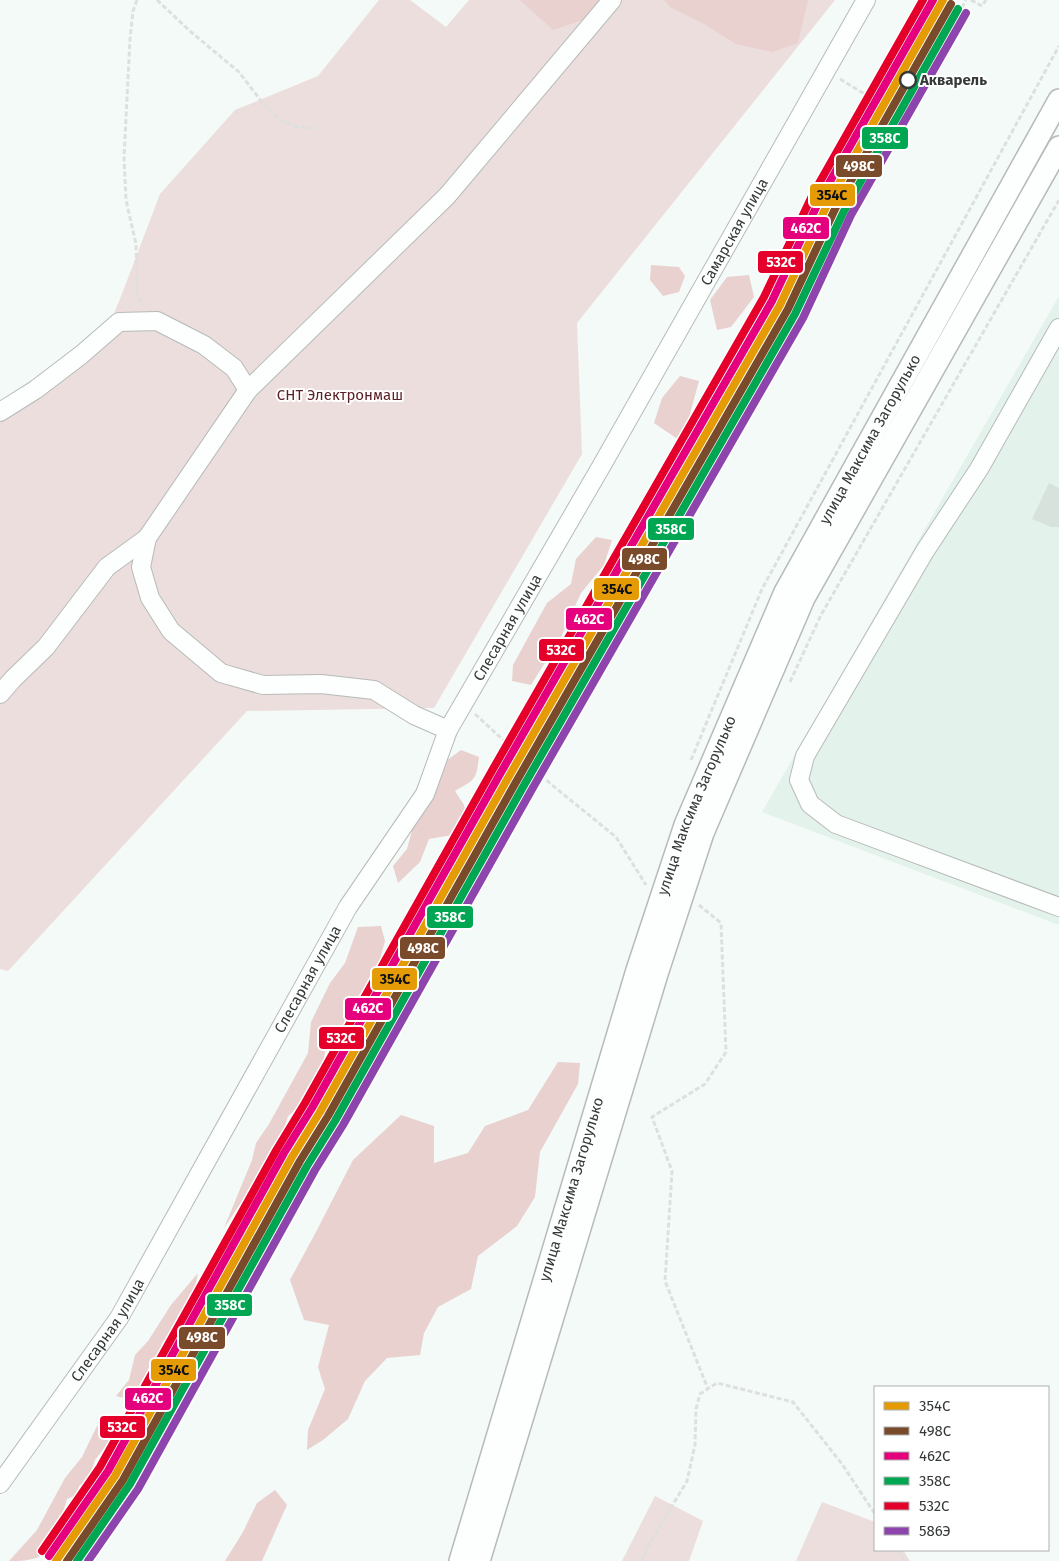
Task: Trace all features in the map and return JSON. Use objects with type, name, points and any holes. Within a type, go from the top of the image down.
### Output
[{"type":"main road","name":"улица Максима Загорулько","points":[[460,1561],[637,970],[685,825],[785,592],[1059,100]]},
{"type":"main road","name":"улица Максима Загорулько","points":[[479,1561],[657,974],[703,833],[804,598],[1059,147]]},
{"type":"street","points":[[0,694],[46,647],[108,567],[147,538],[248,390],[447,196],[612,0]]},
{"type":"street","name":"Самарская улица","points":[[602,465],[866,0]]},
{"type":"street","points":[[0,412],[43,384],[81,355],[119,322],[157,321],[204,345],[234,368],[248,390]]},
{"type":"street","points":[[1059,328],[979,469],[925,551],[805,756],[800,780],[810,804],[836,824],[1059,907]]},
{"type":"street","name":"Слесарная улица","points":[[0,1484],[119,1318],[348,907],[426,794],[448,730],[602,465]]},
{"type":"street","points":[[147,538],[141,567],[150,598],[171,631],[221,673],[263,685],[321,684],[374,690],[414,714],[448,730]]},
{"type":"path","points":[[137,0],[133,11],[130,39],[124,158],[126,200],[136,244],[136,296],[157,321]]},
{"type":"path","points":[[157,0],[191,32],[239,72],[262,102],[278,118],[293,126],[316,129]]},
{"type":"path","points":[[933,0],[820,198],[846,214],[966,0]]},
{"type":"path","points":[[971,0],[982,6],[986,0]]},
{"type":"path","points":[[827,71],[876,101]]},
{"type":"path","points":[[788,686],[820,615],[1059,200]]},
{"type":"path","points":[[463,703],[552,785],[616,837],[646,885]]},
{"type":"path","points":[[696,903],[721,923],[726,1052],[705,1084],[652,1117],[672,1171],[666,1281],[708,1389]]},
{"type":"path","points":[[640,1561],[687,1480],[695,1445],[696,1410],[700,1394],[717,1383],[793,1402],[842,1464],[874,1512]]},
{"type":"shaded area","points":[[520,0],[605,0],[586,19],[553,30]]},
{"type":"shaded area","points":[[664,0],[808,0],[798,43],[772,52],[736,44],[704,24],[670,7]]},
{"type":"shaded area","points":[[651,265],[679,267],[685,276],[679,292],[663,296],[650,280]]},
{"type":"shaded area","points":[[749,275],[754,297],[731,327],[717,330],[710,300],[727,277]]},
{"type":"shaded area","points":[[1059,296],[1059,925],[762,812]]},
{"type":"shaded area","points":[[680,376],[699,381],[688,429],[676,438],[654,423],[662,398]]},
{"type":"shaded area","points":[[596,537],[612,540],[604,565],[581,593],[561,637],[531,685],[512,681],[513,665],[547,603],[571,584],[576,559]]},
{"type":"shaded area","points":[[461,750],[479,757],[474,778],[455,791],[464,805],[466,815],[452,835],[429,839],[420,862],[398,883],[393,866],[407,849],[413,827],[436,791],[446,761]]},
{"type":"shaded area","points":[[381,926],[385,941],[376,974],[354,1002],[348,1022],[326,1046],[322,1070],[311,1096],[288,1116],[279,1146],[224,1228],[252,1160],[256,1143],[269,1124],[308,1053],[311,1022],[330,983],[345,963],[358,927]]},
{"type":"shaded area","points":[[558,1062],[580,1063],[578,1084],[540,1152],[535,1197],[517,1226],[478,1256],[471,1289],[438,1307],[424,1333],[420,1355],[387,1358],[365,1381],[348,1419],[323,1440],[307,1450],[308,1430],[325,1389],[318,1367],[329,1325],[304,1320],[290,1280],[353,1160],[401,1115],[434,1126],[434,1163],[468,1153],[485,1126],[528,1110]]},
{"type":"shaded area","points":[[198,1273],[192,1301],[178,1324],[162,1343],[154,1369],[131,1400],[116,1396],[129,1380],[135,1355],[148,1341],[171,1305]]},
{"type":"shaded area","points":[[111,1415],[119,1417],[108,1443],[95,1460],[89,1479],[79,1486],[77,1495],[67,1499],[56,1530],[44,1553],[32,1559],[9,1561],[37,1530],[65,1478],[82,1457],[97,1426]]},
{"type":"shaded area","points":[[275,1490],[287,1505],[262,1561],[225,1561],[243,1532],[257,1503]]},
{"type":"green space","name":"СНТ Электронмаш","points":[[379,0],[410,0],[446,27],[469,0],[835,0],[577,323],[582,454],[434,708],[247,711],[8,971],[0,969],[0,419],[98,351],[160,194],[235,110],[318,76]]},
{"type":"green space","points":[[655,1496],[703,1521],[689,1561],[622,1561]]},
{"type":"green space","points":[[822,1502],[874,1522],[874,1551],[904,1551],[910,1561],[796,1561]]},
{"type":"building","points":[[1049,483],[1059,488],[1059,527],[1051,527],[1032,519]]},
{"type":"transit line","name":"532С","points":[[42,1551],[100,1467],[277,1149],[764,297],[813,194],[923,0]]},
{"type":"transit line","name":"462С","points":[[49,1556],[108,1471],[284,1153],[312,1108],[500,774],[772,301],[820,199],[933,0]]},
{"type":"transit line","name":"354С","points":[[56,1561],[115,1476],[292,1157],[320,1112],[508,778],[780,305],[828,203],[943,0]]},
{"type":"transit line","name":"498С","points":[[67,1561],[123,1480],[300,1161],[328,1116],[516,782],[788,309],[836,207],[951,4]]},
{"type":"transit line","name":"358С","points":[[77,1561],[130,1484],[307,1166],[335,1121],[523,787],[795,314],[844,211],[958,9]]},
{"type":"transit line","name":"586Э","points":[[88,1561],[138,1489],[315,1170],[343,1125],[531,791],[803,318],[851,215],[966,13]]},
{"type":"place","name":"Акварель","points":[[908,80]]}]
